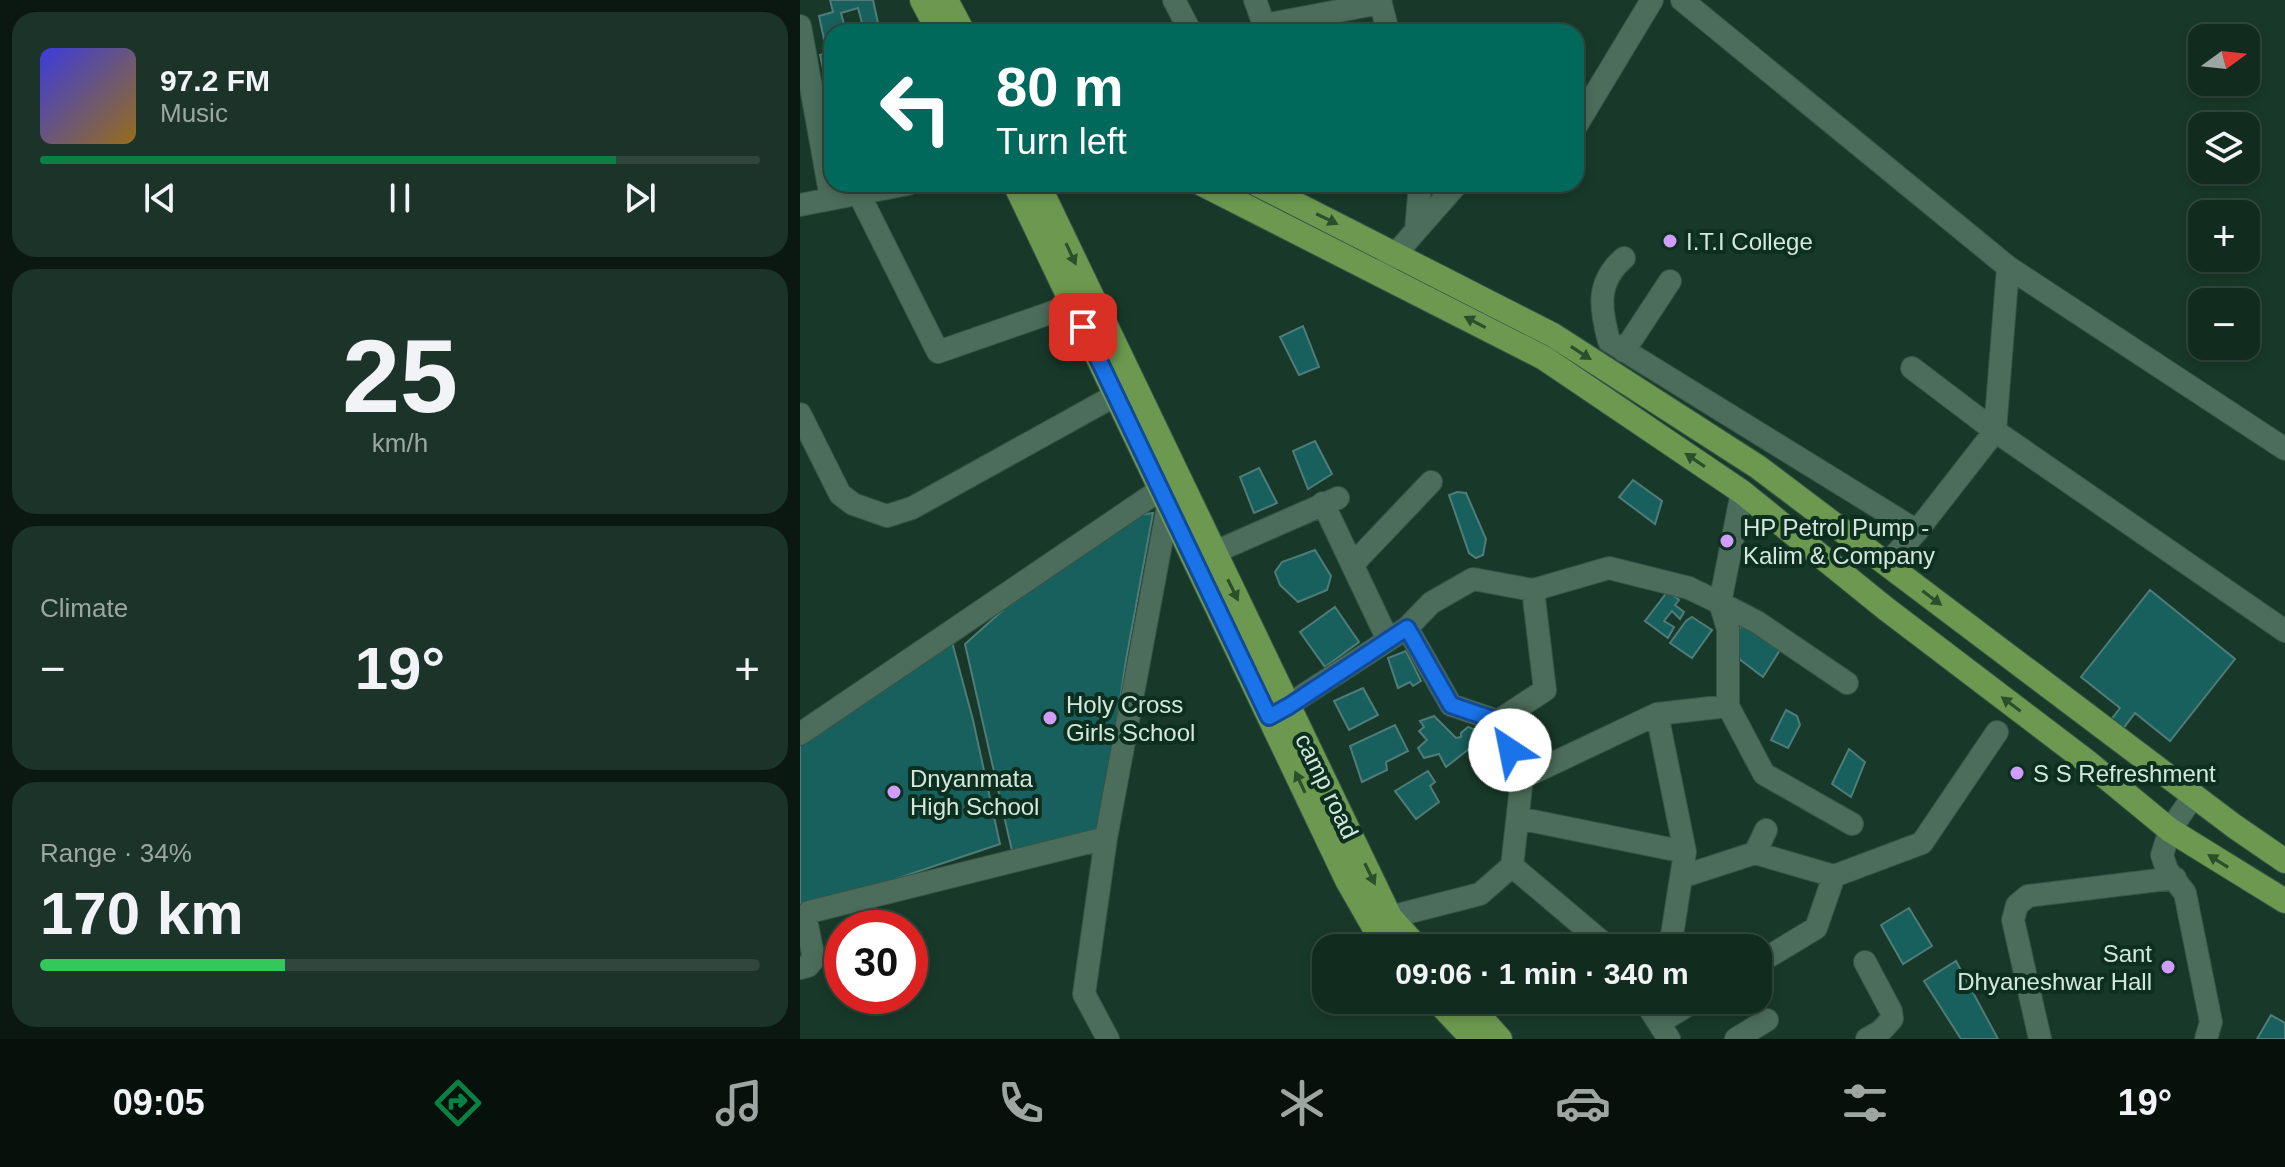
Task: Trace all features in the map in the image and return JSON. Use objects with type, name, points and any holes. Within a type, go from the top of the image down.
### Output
[{"type":"main road","points":[[922,0],[935,24]]},
{"type":"main road","points":[[946,0],[959,24]]},
{"type":"main road","name":"camp road","points":[[1021,192],[1048,229],[1279,712],[1390,917],[1405,934]]},
{"type":"main road","name":"camp road","points":[[1040,192],[1048,229],[1073,305],[1116,395],[1173,492],[1215,552],[1347,880],[1379,934]]},
{"type":"main road","points":[[1218,192],[1544,358],[1742,492],[1885,608],[2085,760],[2170,830],[2285,901]]},
{"type":"main road","points":[[1273,192],[1553,335],[1758,467],[2285,861]]},
{"type":"main road","points":[[1742,492],[1758,467]]},
{"type":"main road","points":[[1803,540],[1822,515]]},
{"type":"main road","points":[[1449,1014],[1473,1039]]},
{"type":"main road","points":[[1478,1014],[1500,1039]]},
{"type":"street","points":[[1174,0],[1186,24]]},
{"type":"street","points":[[1255,0],[1264,24]]},
{"type":"street","points":[[1584,113],[1652,0]]},
{"type":"street","points":[[1682,0],[2008,267],[2285,449]]},
{"type":"street","points":[[1269,24],[1380,2],[1386,24]]},
{"type":"street","points":[[800,26],[810,135],[824,177]]},
{"type":"street","points":[[829,192],[831,198]]},
{"type":"street","points":[[800,205],[869,192]]},
{"type":"street","points":[[1416,230],[1419,192]]},
{"type":"street","points":[[1379,273],[1450,192]]},
{"type":"street","points":[[859,194],[938,352],[1073,305]]},
{"type":"street","points":[[1624,258],[1610,270],[1604,289],[1602,314],[1609,341],[1917,531]]},
{"type":"street","points":[[1887,564],[1917,531],[1995,431],[2008,267]]},
{"type":"street","points":[[1624,351],[1670,281]]},
{"type":"street","points":[[1912,368],[1995,431],[2285,631]]},
{"type":"street","points":[[800,414],[840,494],[853,504],[887,516],[912,508],[1116,395]]},
{"type":"street","points":[[1353,564],[1431,482]]},
{"type":"street","points":[[800,734],[1173,492]]},
{"type":"street","points":[[1108,1039],[1084,994],[1106,838],[1173,492]]},
{"type":"street","points":[[1742,492],[1720,603],[1728,629],[1728,706],[1764,774],[1852,824]]},
{"type":"street","points":[[1215,552],[1331,501],[1353,564],[1388,640]]},
{"type":"street","points":[[1279,712],[1407,628],[1431,603],[1473,579],[1533,590],[1609,568],[1689,588],[1757,622],[1847,683]]},
{"type":"street","points":[[1498,721],[1545,690],[1533,590]]},
{"type":"street","points":[[1390,917],[1480,894],[1512,866],[1522,778],[1498,721],[1451,705],[1407,628]]},
{"type":"street","points":[[1522,778],[1657,714],[1728,706]]},
{"type":"street","points":[[1657,714],[1685,852],[1672,934]]},
{"type":"street","points":[[1681,877],[1755,853],[1834,876],[1922,843],[1997,732]]},
{"type":"street","points":[[2194,795],[2170,830],[2162,855],[2167,870],[2185,893],[2211,1022],[2206,1039]]},
{"type":"street","points":[[1518,818],[1685,852]]},
{"type":"street","points":[[1755,853],[1766,830]]},
{"type":"street","points":[[800,968],[808,966],[814,959],[806,920],[809,912],[1106,838]]},
{"type":"street","points":[[1512,866],[1592,934]]},
{"type":"street","points":[[1772,955],[1816,928],[1834,876]]},
{"type":"street","points":[[2040,1039],[2013,920],[2017,905],[2028,896],[2175,878]]},
{"type":"street","points":[[1865,962],[1891,1011],[1892,1019],[1881,1031],[1867,1039]]},
{"type":"street","points":[[1653,1014],[1664,1031],[1682,1014]]},
{"type":"street","points":[[1736,1039],[1767,1020]]},
{"type":"building","points":[[830,0],[873,0],[878,24],[859,24],[862,23],[858,8],[841,13],[844,24],[824,24],[824,39],[819,16],[833,12]]},
{"type":"building","points":[[1303,326],[1319,367],[1299,375],[1280,337]]},
{"type":"building","points":[[1315,441],[1332,474],[1308,489],[1293,451]]},
{"type":"building","points":[[1259,468],[1277,503],[1254,513],[1240,477]]},
{"type":"building","points":[[1633,480],[1662,501],[1655,524],[1619,497]]},
{"type":"building","points":[[1466,493],[1486,539],[1483,555],[1476,558],[1469,553],[1449,495]]},
{"type":"building","name":"Holy Cross Girls School","points":[[1153,513],[1126,660],[1099,840],[1012,851],[965,644],[1030,586],[1132,516]]},
{"type":"building","points":[[1315,550],[1331,576],[1327,590],[1298,602],[1280,585],[1275,572],[1282,562]]},
{"type":"building","points":[[2150,590],[2235,659],[2170,741],[2135,713],[2122,730],[2110,721],[2120,708],[2081,677]]},
{"type":"building","points":[[1668,591],[1679,600],[1675,605],[1684,612],[1680,619],[1672,611],[1664,621],[1674,627],[1668,638],[1645,621]]},
{"type":"building","points":[[1335,607],[1359,642],[1325,667],[1300,632]]},
{"type":"building","points":[[1692,617],[1712,630],[1692,658],[1670,643]]},
{"type":"building","points":[[1743,622],[1780,650],[1763,677],[1734,655],[1735,636]]},
{"type":"building","name":"Dnyanmata High School","points":[[952,642],[1000,844],[800,911],[800,740]]},
{"type":"building","points":[[1406,651],[1421,681],[1413,686],[1410,682],[1398,688],[1388,658]]},
{"type":"building","points":[[1363,688],[1378,715],[1349,730],[1334,701]]},
{"type":"building","points":[[1786,710],[1797,716],[1800,725],[1788,748],[1771,740]]},
{"type":"building","points":[[1434,716],[1456,738],[1461,737],[1468,727],[1488,734],[1446,767],[1439,754],[1424,758],[1418,748],[1427,740],[1419,731],[1424,727],[1420,721]]},
{"type":"building","points":[[1395,725],[1408,751],[1386,762],[1387,770],[1362,782],[1350,746]]},
{"type":"building","points":[[1849,749],[1865,762],[1851,797],[1832,784]]},
{"type":"building","points":[[1428,771],[1435,782],[1430,786],[1439,802],[1416,819],[1395,791]]},
{"type":"building","points":[[1909,908],[1932,946],[1903,964],[1881,925]]},
{"type":"building","points":[[1956,961],[1998,1039],[1961,1039],[1924,981]]},
{"type":"building","points":[[2271,1015],[2285,1023],[2285,1039],[2257,1039]]},
{"type":"place","name":"I.T.I College","points":[[1670,241]]},
{"type":"place","name":"HP Petrol Pump - Kalim & Company","points":[[1727,541]]},
{"type":"place","name":"Holy Cross Girls School","points":[[1050,718]]},
{"type":"place","name":"S S Refreshment","points":[[2017,773]]},
{"type":"place","name":"Dnyanmata High School","points":[[894,792]]},
{"type":"place","name":"Sant Dhyaneshwar Hall","points":[[2168,967]]},
{"type":"route","points":[[1083,327],[1269,717],[1407,628],[1451,705],[1498,721],[1510,750]]}]
